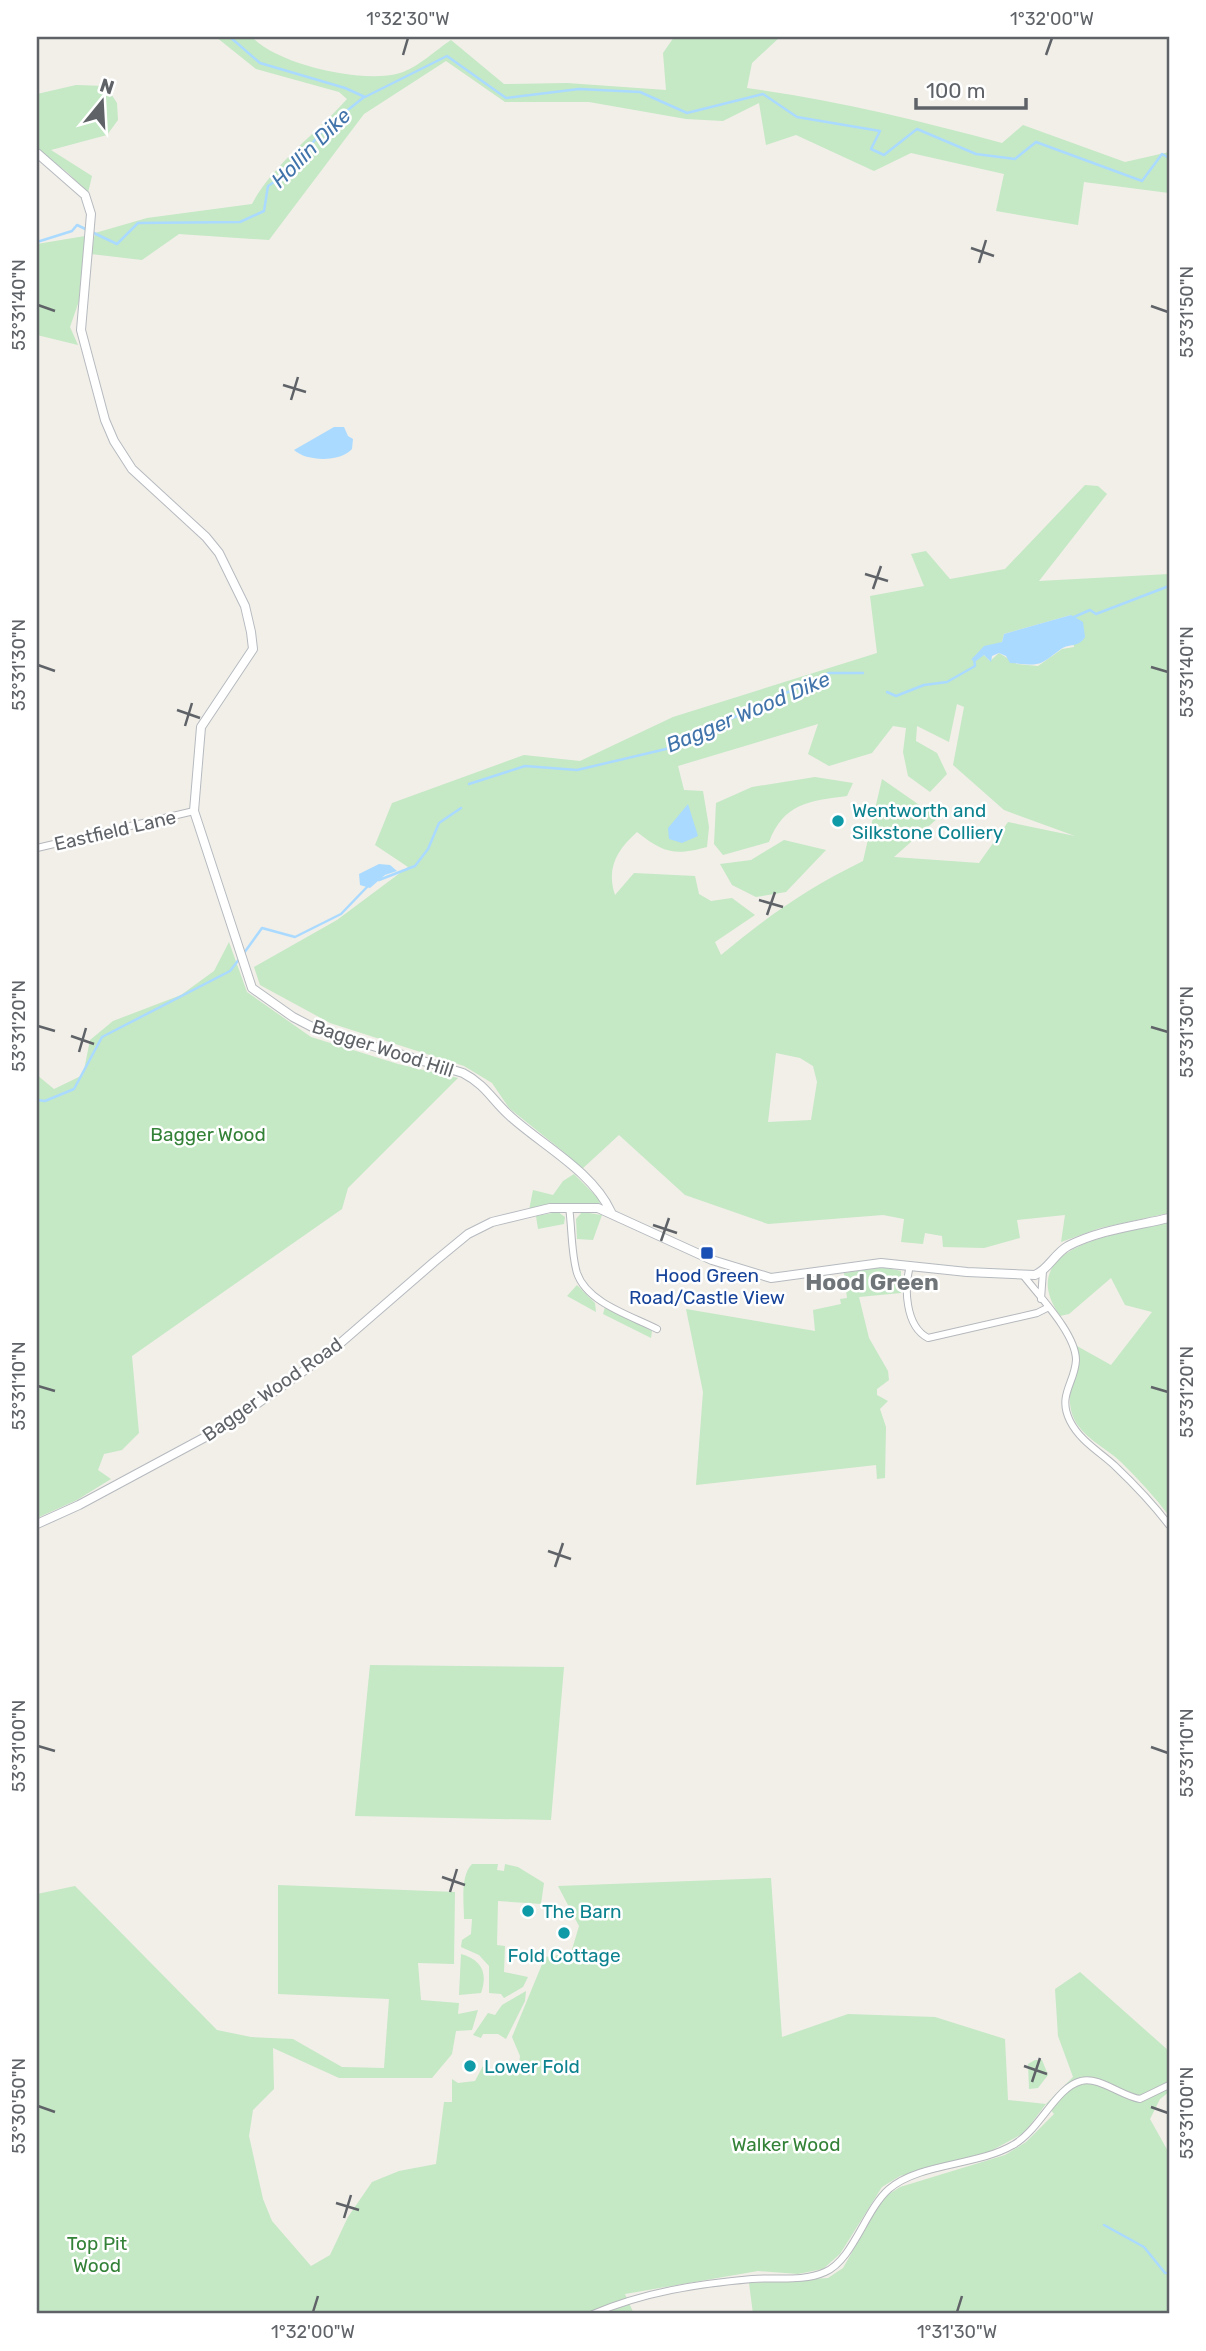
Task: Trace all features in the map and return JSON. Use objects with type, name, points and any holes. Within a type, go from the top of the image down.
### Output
[{"type":"street","points":[[37,153],[85,195],[90,230],[81,330],[105,419],[132,469],[198,528],[219,553],[244,606],[253,649],[201,727],[194,811]]},
{"type":"street","name":"Eastfield Lane","points":[[37,848],[194,811]]},
{"type":"street","name":"Bagger Wood Hill","points":[[194,811],[251,988],[293,1017],[316,1029],[463,1073],[481,1082],[503,1110],[585,1178],[611,1212]]},
{"type":"street","points":[[569,1207],[576,1271],[581,1282],[601,1301],[657,1329]]},
{"type":"street","name":"Bagger Wood Road","points":[[37,1524],[79,1505],[224,1427],[329,1353],[434,1262],[478,1228],[550,1208],[569,1207],[611,1212]]},
{"type":"street","points":[[611,1212],[687,1250],[763,1276],[787,1278],[881,1263],[1023,1275],[1043,1271],[1064,1248],[1082,1240],[1169,1218]]},
{"type":"street","points":[[910,1266],[905,1290],[918,1330],[928,1338],[974,1329],[1047,1308]]},
{"type":"street","points":[[1041,1299],[1043,1271]]},
{"type":"street","points":[[1023,1275],[1073,1342],[1076,1361],[1065,1396],[1069,1420],[1091,1446],[1151,1502],[1169,1525]]},
{"type":"street","points":[[593,2314],[629,2300],[680,2287],[760,2278],[802,2278],[826,2272],[843,2257],[872,2208],[891,2187],[924,2173],[988,2157],[1013,2146],[1042,2121],[1058,2097],[1071,2085],[1083,2080],[1095,2081],[1140,2099],[1169,2085]]},
{"type":"green space","points":[[216,37],[252,37],[264,47],[300,64],[365,76],[384,76],[406,71],[451,40],[504,84],[567,83],[666,90],[663,53],[674,37],[780,37],[752,63],[747,88],[876,111],[1002,143],[1023,125],[1125,162],[1169,152],[1169,193],[1084,182],[1078,225],[996,211],[1004,174],[911,153],[874,171],[796,135],[766,145],[759,103],[723,121],[686,119],[589,102],[505,102],[446,61],[364,114],[269,240],[179,234],[142,260],[91,254],[95,233],[147,218],[252,204],[283,162],[347,99],[339,92],[256,69]]},
{"type":"green space","points":[[76,85],[106,86],[117,103],[118,120],[107,135],[51,150],[92,176],[88,193],[67,172],[37,150],[37,94]]},
{"type":"green space","points":[[85,236],[79,301],[70,327],[78,345],[37,335],[37,244]]},
{"type":"green space","points":[[1085,485],[1098,486],[1107,494],[1039,581],[1169,574],[1169,1213],[1100,1228],[1061,1242],[1065,1215],[1017,1220],[1020,1238],[984,1248],[943,1247],[942,1236],[925,1233],[923,1244],[901,1242],[904,1219],[883,1215],[768,1224],[685,1195],[619,1135],[581,1170],[565,1153],[509,1108],[492,1083],[464,1066],[330,1023],[260,985],[254,967],[337,920],[408,867],[375,845],[392,803],[524,755],[580,761],[673,717],[877,653],[870,596],[924,586],[911,554],[926,551],[950,579],[1005,569]],"holes":[[[1071,615],[1074,647],[1062,649],[1038,666],[1017,664],[999,653],[990,661],[984,655],[971,660],[1002,642],[1004,634]],[[957,704],[964,707],[953,765],[1004,810],[1075,836],[1008,822],[979,863],[894,857],[938,818],[882,779],[863,861],[789,903],[721,955],[715,942],[755,915],[732,898],[711,901],[699,894],[695,876],[634,873],[615,895],[612,876],[615,860],[637,832],[670,851],[707,847],[709,827],[703,791],[684,790],[678,766],[818,724],[808,754],[829,766],[872,753],[893,726],[906,728],[903,752],[908,776],[930,792],[947,774],[937,753],[916,741],[917,726],[949,742]],[[776,1053],[800,1058],[813,1066],[817,1082],[811,1120],[768,1122]]]},
{"type":"green space","points":[[815,777],[853,783],[847,796],[810,802],[790,812],[775,829],[769,842],[723,855],[714,844],[716,803],[752,787]]},
{"type":"green space","points":[[784,840],[826,850],[786,892],[756,897],[732,885],[720,864],[751,860]]},
{"type":"green space","name":"Bagger Wood","points":[[229,942],[247,992],[311,1037],[398,1064],[458,1078],[348,1188],[342,1209],[132,1356],[139,1433],[122,1450],[104,1454],[98,1470],[111,1479],[77,1500],[37,1518],[37,1075],[54,1089],[83,1075],[90,1040],[113,1021],[181,995],[214,971]]},
{"type":"green space","points":[[574,1174],[599,1199],[600,1204],[548,1205],[529,1210],[533,1190],[553,1195],[563,1181]]},
{"type":"green space","points":[[558,1212],[565,1217],[564,1224],[538,1229],[536,1216]]},
{"type":"green space","points":[[582,1212],[602,1215],[593,1240],[577,1239],[576,1219]]},
{"type":"green space","points":[[1169,1222],[1169,1516],[1122,1463],[1083,1431],[1072,1415],[1070,1404],[1071,1389],[1079,1362],[1077,1346],[1111,1365],[1152,1312],[1125,1305],[1111,1278],[1069,1314],[1060,1316],[1049,1292],[1050,1272],[1061,1258],[1080,1246],[1127,1231]]},
{"type":"green space","points":[[883,1267],[901,1271],[901,1293],[859,1297],[869,1338],[888,1371],[889,1380],[877,1389],[877,1395],[888,1401],[880,1409],[886,1427],[885,1478],[877,1479],[876,1465],[696,1485],[703,1392],[686,1309],[815,1331],[813,1310],[841,1304],[840,1299],[847,1298],[844,1273]]},
{"type":"green space","points":[[577,1285],[595,1303],[596,1312],[567,1296]]},
{"type":"green space","points":[[605,1307],[652,1331],[651,1338],[603,1314]]},
{"type":"green space","points":[[370,1665],[564,1667],[551,1820],[355,1816]]},
{"type":"green space","points":[[472,1864],[498,1864],[497,1870],[504,1871],[505,1864],[518,1867],[544,1883],[541,1904],[498,1901],[497,1945],[505,1946],[504,1972],[528,1977],[523,1987],[504,1998],[501,1994],[489,1993],[489,1966],[479,1955],[461,1947],[462,1940],[471,1934],[472,1919],[464,1919],[463,1897],[464,1882]]},
{"type":"green space","points":[[771,1878],[782,2037],[848,2014],[935,2017],[1005,2039],[1008,2100],[1046,2104],[1024,2133],[987,2153],[900,2176],[882,2187],[840,2254],[823,2269],[798,2274],[758,2271],[625,2294],[634,2314],[37,2314],[37,1894],[75,1886],[217,2030],[251,2037],[293,2039],[342,2067],[384,2068],[389,1999],[278,1994],[278,1885],[455,1892],[454,1964],[418,1963],[421,2000],[459,2003],[458,2014],[478,2010],[472,2030],[456,2031],[452,2054],[432,2078],[339,2078],[273,2048],[274,2089],[253,2110],[249,2136],[263,2199],[272,2221],[311,2266],[330,2255],[348,2217],[372,2182],[399,2171],[436,2164],[444,2102],[452,2102],[452,2079],[458,2083],[475,2081],[483,2066],[489,2070],[518,2071],[520,2056],[512,2037],[545,1957],[571,1953],[579,1926],[558,1886]]},
{"type":"green space","points":[[461,1954],[474,1960],[481,1968],[484,1979],[481,1993],[459,1995]]},
{"type":"green space","points":[[1080,1972],[1169,2051],[1169,2092],[1160,2099],[1150,2119],[1169,2153],[1169,2314],[753,2314],[749,2283],[828,2278],[843,2268],[883,2198],[900,2187],[1005,2155],[1026,2142],[1054,2114],[1046,2104],[1073,2077],[1058,2036],[1055,1989]]},
{"type":"green space","points":[[526,1991],[525,2001],[506,2039],[498,2034],[483,2034],[481,2038],[473,2035],[488,2013],[495,2015],[502,2005]]},
{"type":"green space","points":[[1042,2060],[1048,2075],[1038,2088],[1029,2089],[1028,2064]]},
{"type":"water","points":[[334,427],[344,427],[348,436],[353,439],[352,449],[347,453],[324,459],[307,457],[294,450]]},
{"type":"water","points":[[1071,615],[1083,622],[1085,637],[1080,643],[1064,647],[1042,662],[1010,663],[1006,656],[999,653],[992,656],[991,662],[984,655],[976,661],[971,660],[984,646],[1002,642],[1004,634]]},
{"type":"water","points":[[688,804],[698,836],[682,843],[669,839],[668,828]]},
{"type":"water","points":[[379,864],[390,865],[397,871],[385,875],[370,888],[360,885],[359,874]]},
{"type":"waterway","points":[[230,37],[260,63],[345,88],[365,97],[447,56],[506,98],[579,89],[640,92],[687,113],[763,94],[797,117],[880,131],[871,149],[884,155],[917,129],[976,154],[1015,159],[1036,142],[1142,181],[1162,154],[1169,158]]},
{"type":"waterway","name":"Hollin Dike","points":[[37,242],[72,231],[77,225],[117,244],[138,223],[240,222],[264,211],[268,186],[288,173],[323,130],[364,97]]},
{"type":"waterway","name":"Bagger Wood Dike","points":[[1074,617],[1090,610],[1096,614],[1169,586]]},
{"type":"waterway","name":"Bagger Wood Dike","points":[[887,692],[896,696],[924,685],[947,682],[975,666],[974,658]]},
{"type":"waterway","name":"Bagger Wood Dike","points":[[469,784],[525,766],[577,770],[666,749],[829,673],[863,673]]},
{"type":"waterway","name":"Bagger Wood Dike","points":[[379,880],[415,866],[428,849],[439,823],[461,808]]},
{"type":"waterway","name":"Bagger Wood Dike","points":[[244,953],[262,928],[295,937],[341,914],[367,887]]},
{"type":"waterway","name":"Bagger Wood Dike","points":[[37,1100],[45,1101],[74,1089],[102,1037],[230,971],[240,958]]},
{"type":"waterway","points":[[1104,2225],[1144,2247],[1165,2273],[1169,2273]]},
{"type":"place","name":"Wentworth and Silkstone Colliery","points":[[838,821]]},
{"type":"place","name":"Hood Green Road/Castle View","points":[[707,1253]]},
{"type":"place","name":"The Barn","points":[[528,1911]]},
{"type":"place","name":"Fold Cottage","points":[[564,1933]]},
{"type":"place","name":"Lower Fold","points":[[470,2066]]},
{"type":"district","name":"Hood Green","points":[[872,1282]]},
{"type":"park label","name":"Walker Wood","points":[[786,2144]]},
{"type":"park label","name":"Top Pit Wood","points":[[97,2254]]}]
